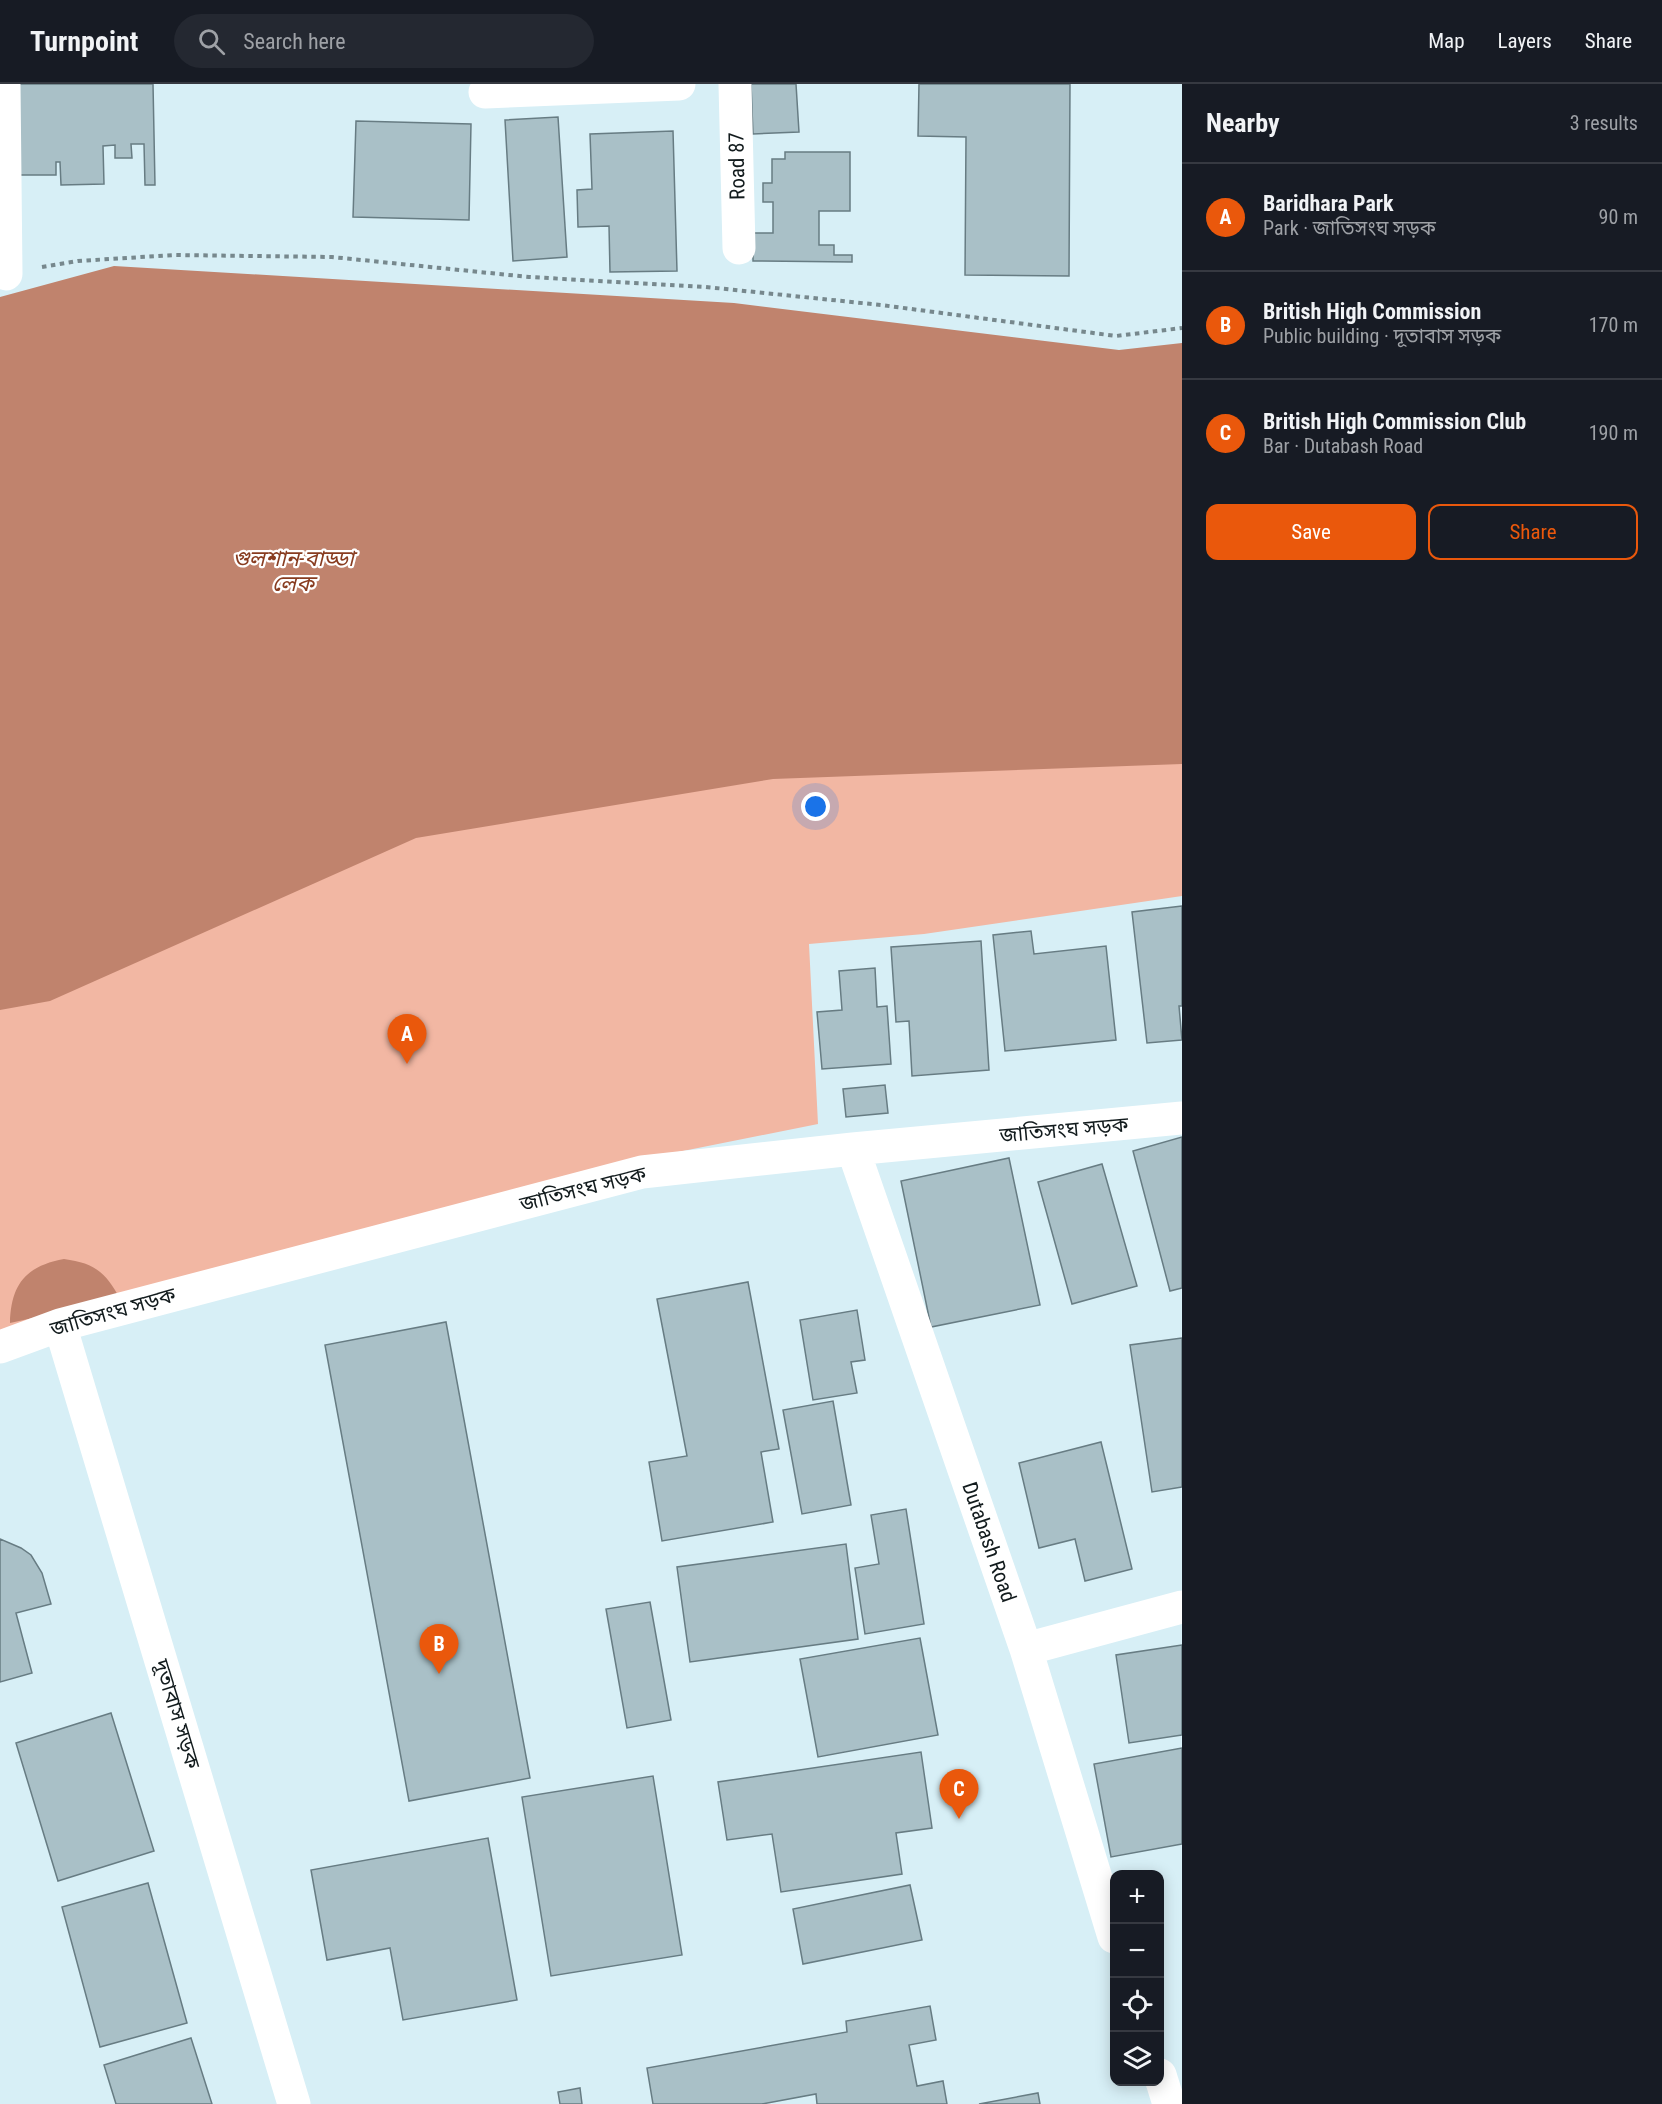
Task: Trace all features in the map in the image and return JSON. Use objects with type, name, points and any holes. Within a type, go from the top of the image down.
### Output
[{"type":"street","points":[[4,84],[6,274]]},
{"type":"street","points":[[485,92],[679,84]]},
{"type":"street","name":"Road 87","points":[[735,84],[739,248]]},
{"type":"street","name":"জাতিসংঘ সড়ক","points":[[0,1347],[60,1325],[642,1172],[854,1149],[1182,1119]]},
{"type":"street","name":"Dutabash Road","points":[[854,1149],[1026,1649],[1110,1924]]},
{"type":"street","name":"দূতাবাস সড়ক","points":[[60,1325],[294,2104]]},
{"type":"street","points":[[1026,1649],[1182,1606]]},
{"type":"street","points":[[1163,2086],[1169,2104]]},
{"type":"path","points":[[6,274],[78,261],[174,255],[332,257],[530,277],[753,292],[881,305],[1116,336],[1182,328]]},
{"type":"shaded area","points":[[1182,758],[1182,896],[924,934],[809,944],[818,1124],[638,1160],[0,1333],[0,1004],[404,832],[761,774]]},
{"type":"water","name":"গুলশান-বাড্ডা লেক","points":[[114,266],[734,303],[1119,350],[1182,343],[1182,764],[773,779],[416,838],[50,1001],[0,1010],[0,297]]},
{"type":"water","points":[[64,1259],[83,1263],[98,1270],[110,1282],[120,1299],[10,1323],[14,1298],[23,1279],[40,1266]]},
{"type":"building","points":[[7,84],[153,84],[155,185],[145,185],[144,144],[131,144],[132,158],[115,158],[115,145],[103,146],[104,184],[61,185],[60,162],[56,162],[56,175],[10,175]]},
{"type":"building","points":[[751,84],[796,84],[799,132],[753,134]]},
{"type":"building","points":[[919,84],[1070,84],[1069,276],[965,275],[966,137],[918,136]]},
{"type":"building","points":[[558,117],[567,257],[513,261],[505,120]]},
{"type":"building","points":[[356,121],[471,124],[469,220],[353,217]]},
{"type":"building","points":[[673,131],[677,271],[610,272],[609,226],[578,227],[577,190],[592,189],[590,134]]},
{"type":"building","points":[[785,152],[850,152],[850,211],[819,211],[819,245],[834,245],[834,255],[852,255],[852,262],[753,261],[753,233],[773,233],[773,202],[763,202],[763,183],[772,183],[772,159],[785,159]]},
{"type":"building","points":[[1182,906],[1182,1006],[1179,1006],[1182,1040],[1147,1043],[1132,912]]},
{"type":"building","points":[[1031,931],[1034,954],[1106,946],[1116,1040],[1005,1051],[993,935]]},
{"type":"building","points":[[981,941],[989,1070],[912,1076],[909,1021],[896,1022],[891,947]]},
{"type":"building","points":[[875,968],[877,1007],[887,1006],[891,1064],[822,1069],[817,1012],[842,1010],[839,971]]},
{"type":"building","points":[[885,1085],[888,1113],[846,1117],[843,1089]]},
{"type":"building","points":[[1182,1137],[1182,1288],[1170,1291],[1133,1151]]},
{"type":"building","points":[[1009,1158],[1040,1305],[931,1327],[901,1181]]},
{"type":"building","points":[[1102,1164],[1137,1286],[1072,1304],[1038,1182]]},
{"type":"building","points":[[748,1282],[779,1449],[761,1452],[773,1522],[662,1541],[649,1462],[687,1456],[657,1299]]},
{"type":"building","points":[[857,1310],[865,1360],[851,1362],[857,1393],[813,1400],[800,1320]]},
{"type":"building","points":[[446,1322],[530,1778],[409,1801],[325,1345]]},
{"type":"building","points":[[1182,1338],[1182,1487],[1152,1492],[1130,1345]]},
{"type":"building","points":[[833,1401],[851,1505],[802,1514],[783,1410]]},
{"type":"building","points":[[1101,1442],[1132,1569],[1085,1581],[1075,1539],[1039,1548],[1019,1463]]},
{"type":"building","points":[[906,1509],[924,1624],[865,1634],[855,1568],[879,1564],[871,1515]]},
{"type":"building","points":[[0,1539],[31,1555],[42,1573],[51,1604],[16,1613],[32,1673],[0,1682]]},
{"type":"building","points":[[846,1544],[858,1639],[690,1662],[677,1567]]},
{"type":"building","points":[[650,1602],[671,1720],[627,1728],[606,1609]]},
{"type":"building","points":[[920,1638],[938,1735],[818,1757],[800,1659]]},
{"type":"building","points":[[1182,1645],[1182,1735],[1129,1743],[1116,1655]]},
{"type":"building","points":[[111,1713],[154,1851],[58,1881],[16,1743]]},
{"type":"building","points":[[1182,1748],[1182,1844],[1111,1857],[1094,1764]]},
{"type":"building","points":[[921,1752],[932,1828],[896,1833],[902,1874],[781,1892],[772,1834],[727,1840],[718,1782]]},
{"type":"building","points":[[653,1776],[682,1955],[551,1976],[522,1797]]},
{"type":"building","points":[[488,1838],[517,2000],[403,2020],[390,1948],[327,1960],[311,1870]]},
{"type":"building","points":[[148,1883],[187,2023],[100,2047],[62,1907]]},
{"type":"building","points":[[910,1885],[922,1940],[803,1964],[793,1909]]},
{"type":"building","points":[[930,2006],[936,2040],[909,2045],[917,2086],[943,2081],[947,2104],[817,2104],[816,2094],[762,2104],[653,2104],[647,2068],[847,2032],[846,2021]]},
{"type":"building","points":[[191,2038],[212,2104],[116,2104],[104,2065]]},
{"type":"building","points":[[580,2088],[582,2104],[560,2104],[558,2092]]},
{"type":"building","points":[[1038,2093],[1040,2104],[979,2104]]},
{"type":"place","name":"Baridhara Park","points":[[407,1064]]},
{"type":"place","name":"British High Commission","points":[[439,1674]]},
{"type":"place","name":"British High Commission Club","points":[[959,1819]]}]
